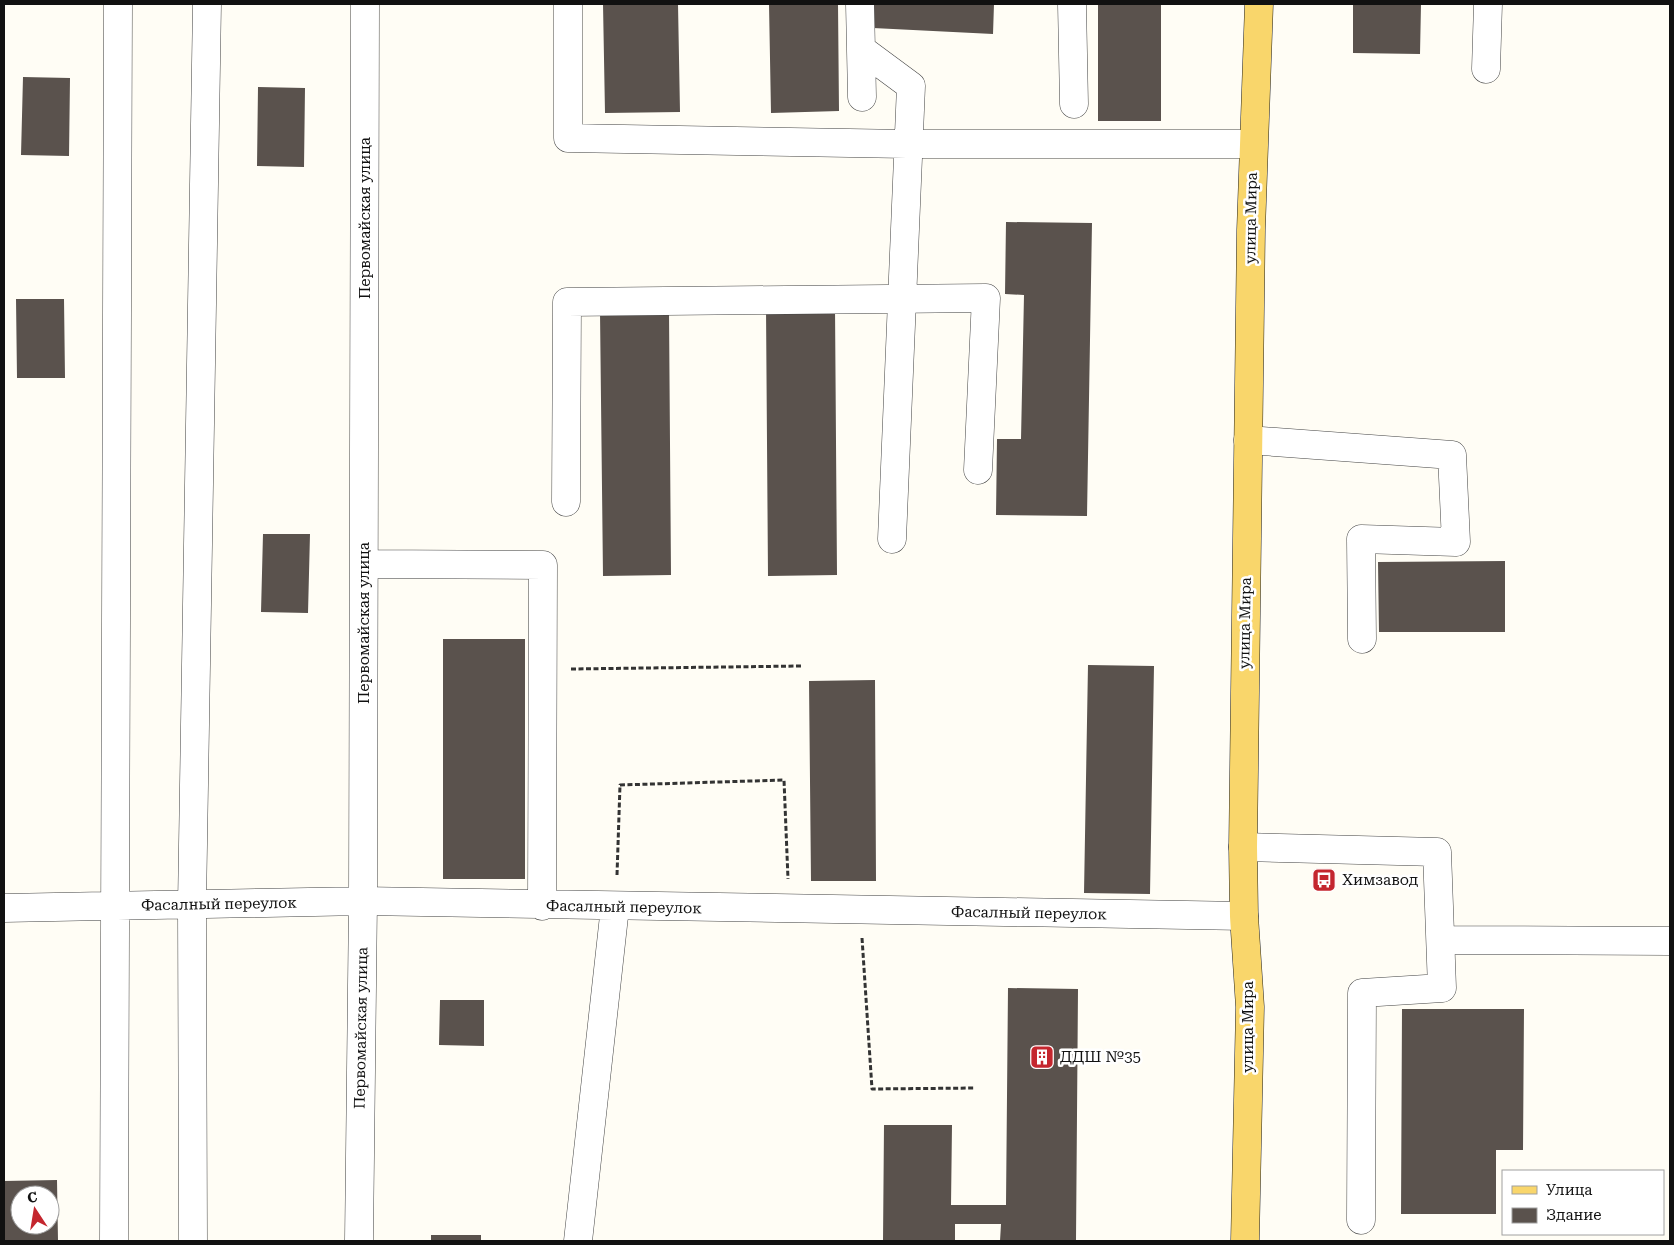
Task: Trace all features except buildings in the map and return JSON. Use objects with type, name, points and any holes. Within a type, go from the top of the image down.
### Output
[{"type":"main road","name":"улица Мира","points":[[1245,1241],[1250,1007],[1242,847],[1253,144],[1259,4]]},
{"type":"street","points":[[114,1241],[118,4]]},
{"type":"street","points":[[193,1241],[192,905],[207,4]]},
{"type":"street","name":"Первомайская улица","points":[[359,1241],[363,902],[365,4]]},
{"type":"street","points":[[568,4],[568,138],[908,144],[1253,144]]},
{"type":"street","points":[[860,4],[862,98]]},
{"type":"street","points":[[1072,4],[1074,104]]},
{"type":"street","points":[[1486,68],[1488,4]]},
{"type":"street","points":[[861,49],[911,86],[892,539]]},
{"type":"street","points":[[566,502],[567,302],[986,298],[978,470]]},
{"type":"street","points":[[1248,440],[1452,456],[1456,542],[1361,539],[1362,638]]},
{"type":"street","points":[[364,564],[544,565],[542,906]]},
{"type":"street","points":[[1242,847],[1437,852],[1442,988],[1362,993],[1361,1220]]},
{"type":"street","name":"Фасалный переулок","points":[[4,908],[363,902],[1244,916]]},
{"type":"street","points":[[578,1241],[615,907]]},
{"type":"street","points":[[1441,940],[1670,940]]},
{"type":"path","points":[[543,669],[801,666]]},
{"type":"path","points":[[615,907],[620,785],[784,780],[789,910]]},
{"type":"path","points":[[860,910],[872,1089],[974,1088]]},
{"type":"place","name":"Химзавод","points":[[1324,880]]},
{"type":"place","name":"ДДШ №35","points":[[1042,1057]]}]
